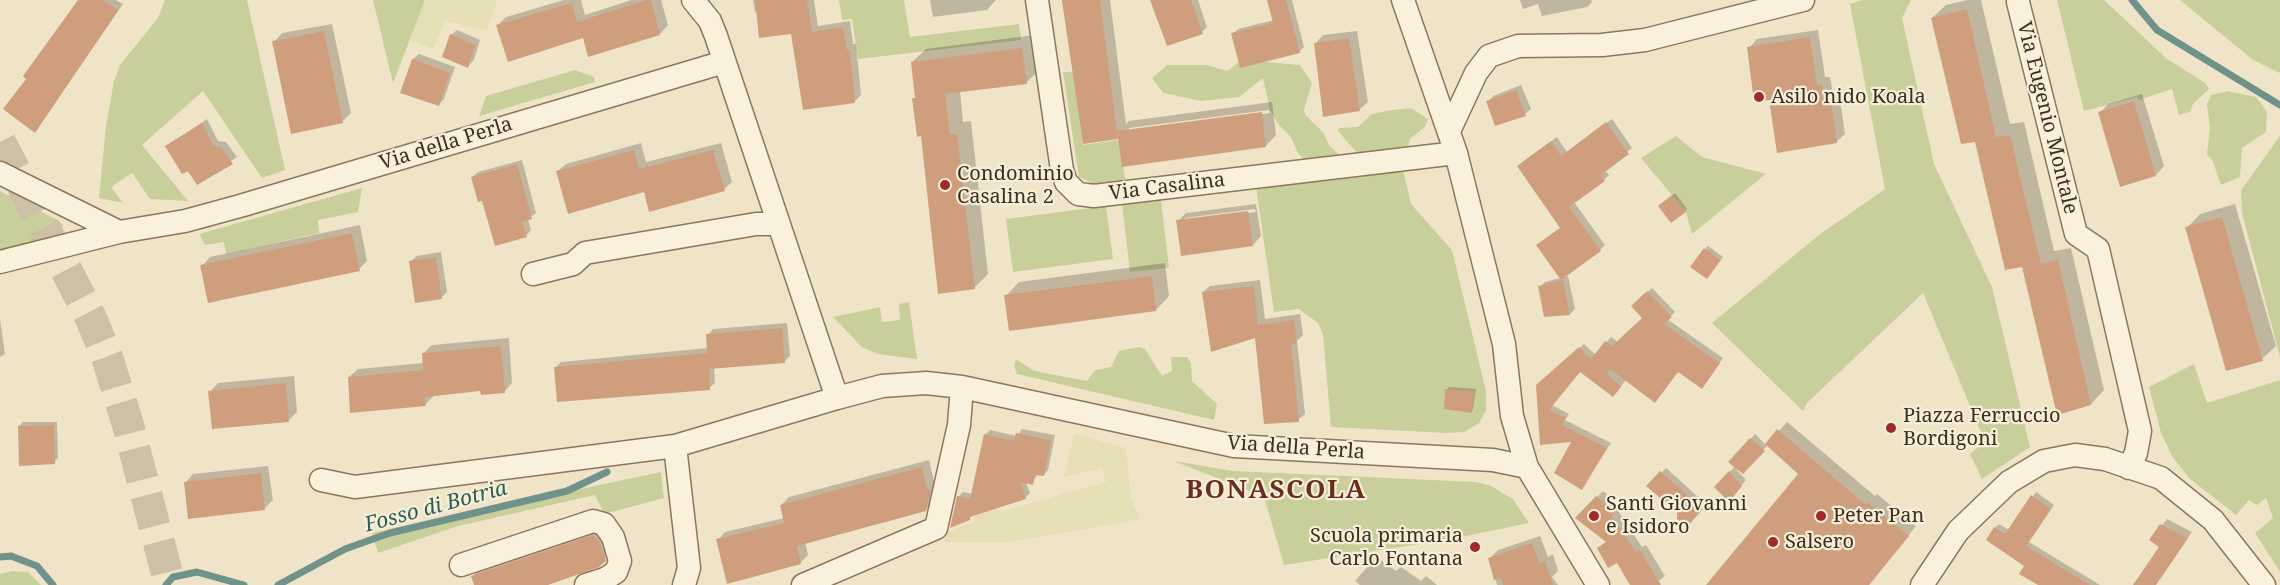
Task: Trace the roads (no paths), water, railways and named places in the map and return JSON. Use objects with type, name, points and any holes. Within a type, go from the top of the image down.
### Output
[{"type":"street","points":[[693,0],[710,21],[837,398]]},
{"type":"street","name":"Via Casalina","points":[[1037,0],[1062,170],[1066,182],[1078,194],[1103,195],[1456,153]]},
{"type":"street","points":[[1403,0],[1450,129],[1504,344],[1512,416],[1527,467],[1598,585]]},
{"type":"street","points":[[1450,129],[1476,73],[1489,56],[1518,46],[1602,45],[1645,40],[1803,0]]},
{"type":"street","name":"Via Eugenio Montale","points":[[2018,2],[2076,234],[2098,249],[2140,431],[2136,453],[2129,468]]},
{"type":"street","name":"Via della Perla","points":[[0,262],[120,232],[185,221],[240,206],[724,62]]},
{"type":"street","points":[[0,173],[120,232]]},
{"type":"street","points":[[533,274],[573,264],[585,254],[756,224],[778,224]]},
{"type":"street","name":"Via della Perla","points":[[321,480],[355,487],[675,446],[882,386],[926,383],[962,387],[1234,446],[1493,460],[1527,467]]},
{"type":"street","points":[[803,585],[936,528],[959,425],[962,387]]},
{"type":"street","points":[[675,446],[689,568],[684,585]]},
{"type":"street","points":[[1922,585],[1958,531],[2009,482],[2044,461],[2075,455],[2105,459],[2161,478],[2213,520],[2264,585]]},
{"type":"street","points":[[461,565],[582,522],[593,521],[604,524],[613,537],[620,561],[616,572],[605,579],[586,585]]},
{"type":"waterway","points":[[2132,0],[2157,30],[2280,105]]},
{"type":"waterway","name":"Fosso di Botria","points":[[278,585],[345,549],[390,533],[567,491],[607,472]]},
{"type":"waterway","name":"Fosso di Botria","points":[[0,557],[11,556],[37,566],[53,585]]},
{"type":"waterway","name":"Fosso di Botria","points":[[166,585],[173,577],[197,572],[244,585]]},
{"type":"tunnel","points":[[0,142],[90,316],[107,357],[128,425],[170,585]]},
{"type":"place","name":"Asilo nido Koala","points":[[1759,97]]},
{"type":"place","name":"Condominio Casalina 2","points":[[945,185]]},
{"type":"place","name":"Piazza Ferruccio Bordigoni","points":[[1891,428]]},
{"type":"place","name":"Santi Giovanni e Isidoro","points":[[1594,516]]},
{"type":"place","name":"Peter Pan","points":[[1821,516]]},
{"type":"place","name":"Salsero","points":[[1773,542]]},
{"type":"place","name":"Scuola primaria Carlo Fontana","points":[[1475,547]]},
{"type":"district","name":"BONASCOLA","points":[[1276,491]]}]
